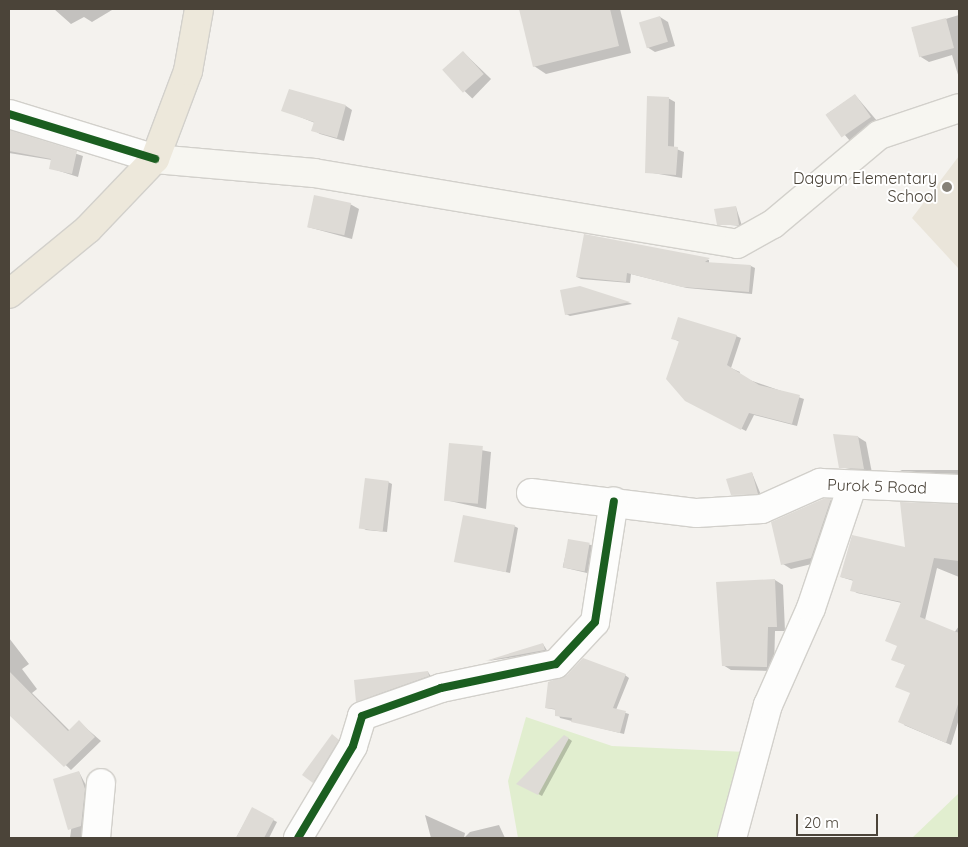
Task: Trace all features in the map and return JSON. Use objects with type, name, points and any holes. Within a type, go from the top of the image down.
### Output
[{"type":"highway","points":[[9,294],[88,229],[155,159],[188,71],[199,9]]},
{"type":"street","points":[[9,114],[155,159],[314,173],[737,244],[773,224],[880,135],[959,108]]},
{"type":"street","name":"Purok 5 Road","points":[[531,493],[614,501],[697,513],[762,509],[820,483],[852,486],[959,489]]},
{"type":"street","points":[[732,838],[768,705],[811,608],[852,486]]},
{"type":"street","points":[[298,838],[354,746],[362,716],[441,688],[556,664],[594,622],[614,501]]},
{"type":"street","points":[[96,838],[101,783]]},
{"type":"shaded area","name":"Dagum Elementary School","points":[[959,156],[959,269],[912,218]]},
{"type":"green space","points":[[526,717],[612,746],[746,752],[723,838],[518,838],[508,781]]},
{"type":"green space","points":[[959,793],[959,838],[912,838]]},
{"type":"building","points":[[519,9],[610,9],[619,46],[533,67]]},
{"type":"building","points":[[660,16],[668,42],[647,48],[639,22]]},
{"type":"building","points":[[946,18],[954,48],[919,57],[911,27]]},
{"type":"building","points":[[463,51],[484,74],[463,93],[442,70]]},
{"type":"building","points":[[289,89],[346,105],[337,138],[311,131],[314,122],[281,111]]},
{"type":"building","points":[[855,94],[871,117],[842,138],[826,115]]},
{"type":"building","points":[[647,96],[669,97],[668,146],[678,147],[676,175],[645,173]]},
{"type":"building","points":[[9,130],[77,151],[72,174],[49,169],[51,159],[9,151]]},
{"type":"building","points":[[314,195],[351,203],[344,235],[307,227]]},
{"type":"building","points":[[736,206],[739,225],[717,225],[714,209]]},
{"type":"building","points":[[584,234],[710,258],[705,262],[751,265],[749,292],[682,287],[627,273],[626,282],[576,277]]},
{"type":"building","points":[[580,286],[630,302],[565,315],[560,290]]},
{"type":"building","points":[[678,317],[737,335],[727,365],[759,385],[800,395],[792,424],[749,413],[741,430],[685,401],[666,379],[679,341],[671,339]]},
{"type":"building","points":[[833,434],[858,436],[864,469],[839,468]]},
{"type":"building","points":[[449,443],[483,446],[478,504],[444,501]]},
{"type":"building","points":[[752,472],[758,494],[731,495],[726,479]]},
{"type":"building","points":[[365,478],[389,481],[383,532],[359,529]]},
{"type":"building","points":[[823,499],[831,499],[811,558],[781,565],[771,522]]},
{"type":"building","points":[[900,502],[959,504],[959,561],[934,558],[920,617],[959,633],[959,701],[946,743],[898,722],[910,693],[895,687],[905,665],[891,660],[897,646],[885,641],[901,602],[850,591],[853,580],[840,577],[852,535],[905,547]]},
{"type":"building","points":[[463,515],[515,525],[506,572],[454,562]]},
{"type":"building","points":[[568,539],[590,543],[585,571],[563,568]]},
{"type":"building","points":[[775,579],[777,627],[768,627],[767,667],[722,666],[716,582]]},
{"type":"building","points":[[543,643],[545,650],[485,661]]},
{"type":"building","points":[[583,658],[626,674],[613,708],[626,711],[620,733],[571,722],[572,718],[555,716],[555,709],[545,708],[548,682],[567,675]]},
{"type":"building","points":[[9,671],[68,731],[79,720],[95,737],[64,767],[9,715]]},
{"type":"building","points":[[428,671],[429,676],[356,702],[354,680]]},
{"type":"building","points":[[332,734],[339,740],[313,783],[302,775]]},
{"type":"building","points":[[564,735],[569,738],[538,795],[516,784]]},
{"type":"building","points":[[79,771],[85,789],[81,826],[68,830],[53,779]]},
{"type":"building","points":[[252,807],[274,819],[264,838],[236,838]]},
{"type":"cycle path","points":[[9,114],[155,159]]},
{"type":"cycle path","points":[[298,838],[353,746],[362,716],[441,688],[556,664],[595,622],[614,501]]},
{"type":"place","name":"Dagum Elementary School","points":[[947,187]]}]
